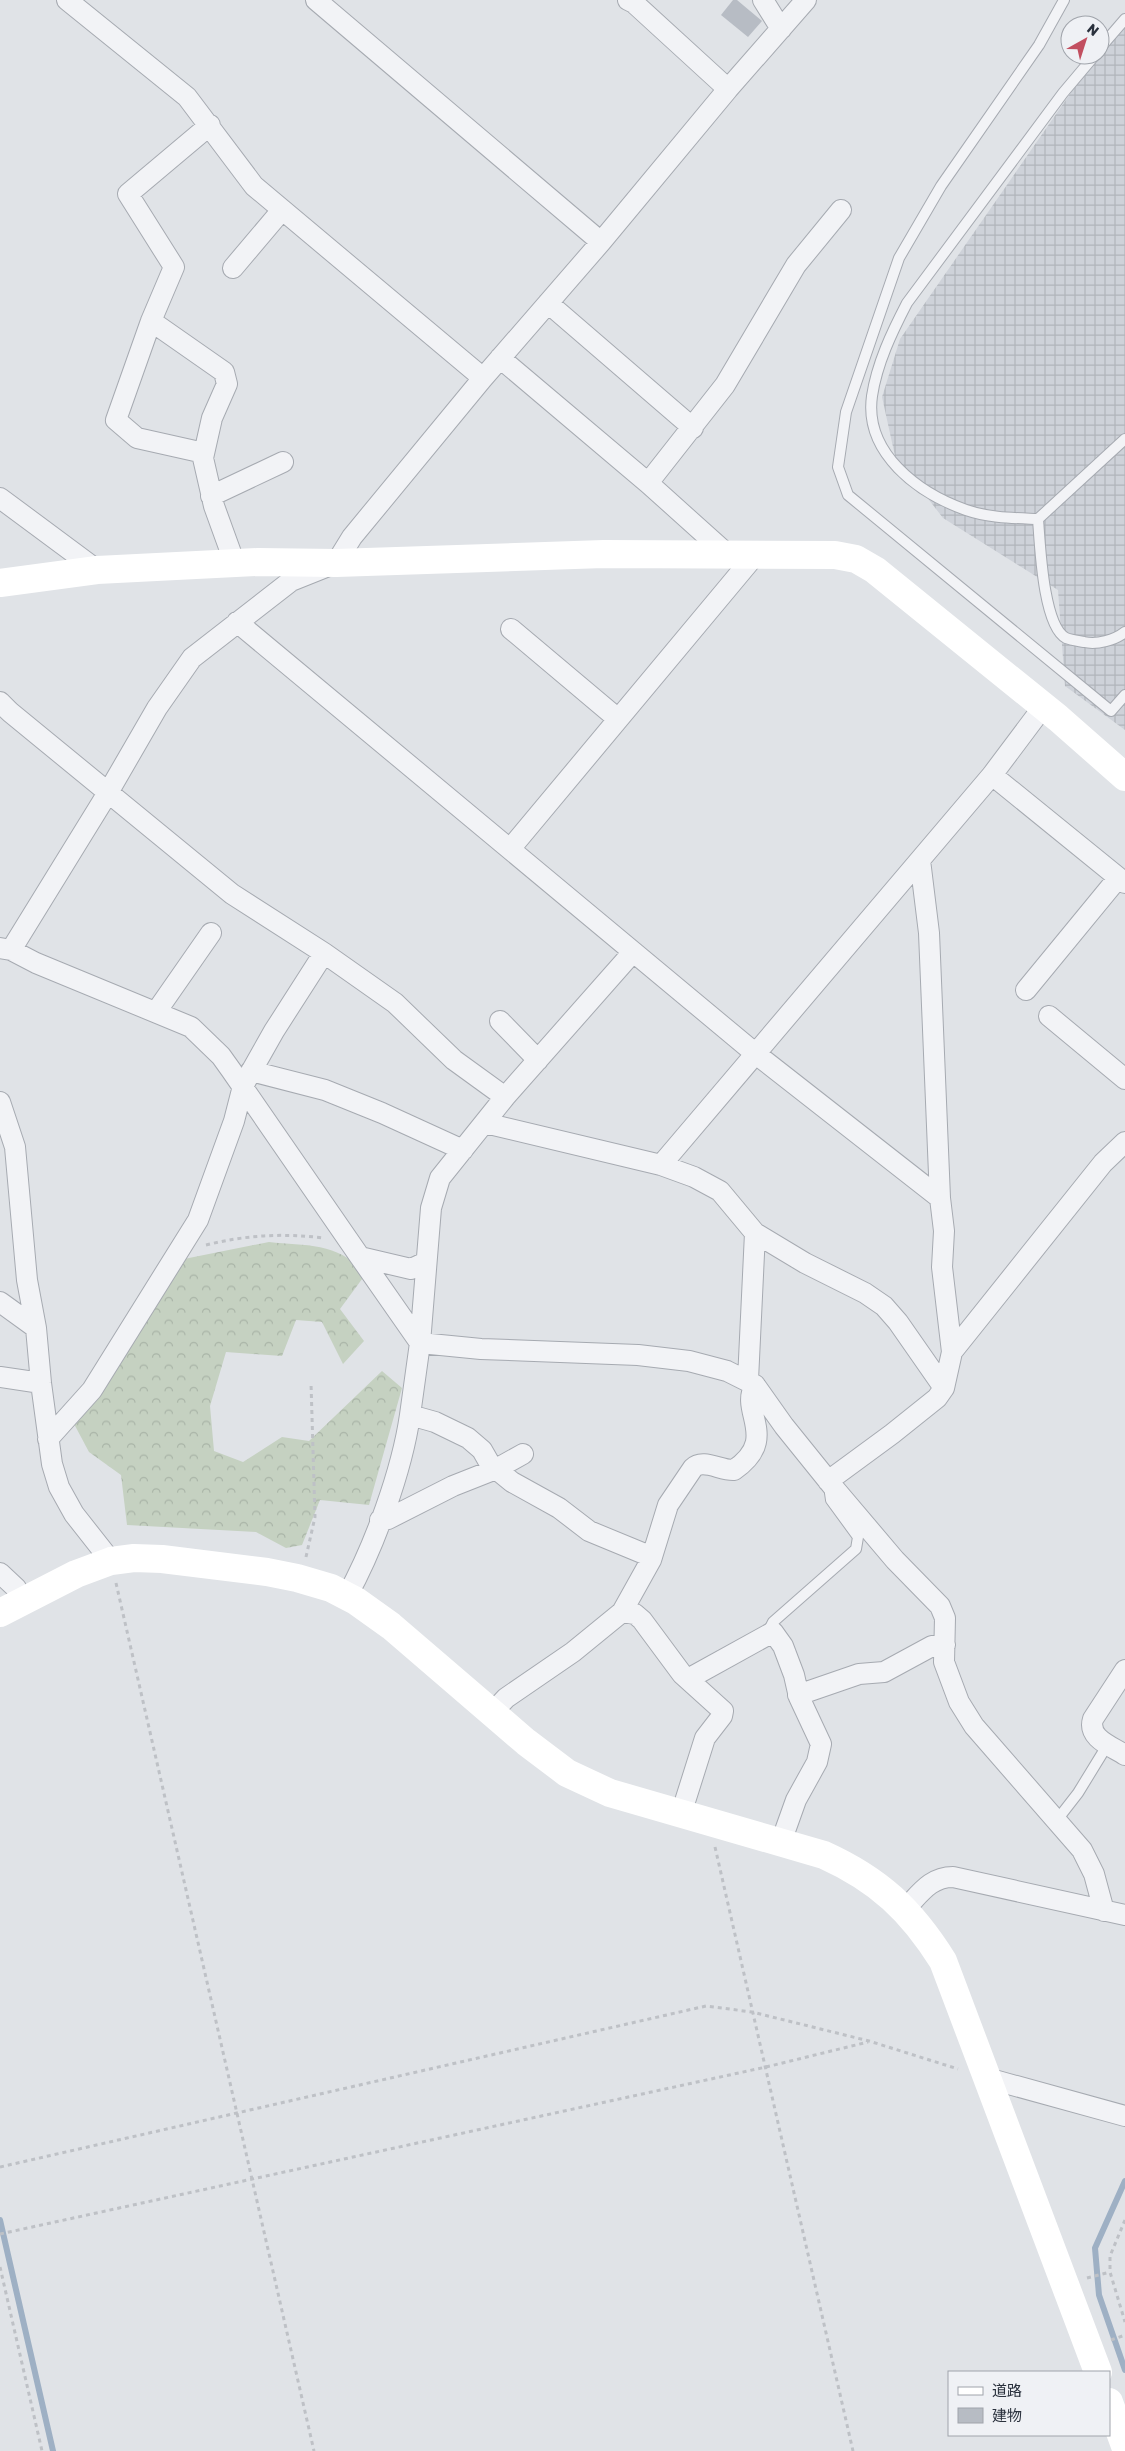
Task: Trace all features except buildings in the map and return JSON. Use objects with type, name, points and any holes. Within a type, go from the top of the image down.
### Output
[{"type":"street","points":[[67,0],[188,97],[254,186],[483,378]]},
{"type":"street","points":[[316,0],[601,242]]},
{"type":"street","points":[[628,0],[634,3],[728,89]]},
{"type":"street","points":[[763,0],[781,29]]},
{"type":"street","points":[[806,0],[483,378],[352,537],[336,563],[291,581],[192,658],[157,708],[109,791],[6,949],[191,1027],[247,1079],[360,1257],[420,1343],[481,1349],[638,1355],[690,1360],[726,1371],[752,1383],[831,1484],[896,1560],[940,1606],[945,1618],[944,1662],[959,1702],[974,1726],[1082,1850],[1094,1874],[1104,1910]]},
{"type":"street","points":[[204,453],[137,438],[116,420],[151,321],[174,267],[128,194],[210,126]]},
{"type":"street","points":[[233,268],[282,210]]},
{"type":"street","points":[[648,483],[726,385],[796,265],[842,210]]},
{"type":"street","points":[[548,302],[693,428]]},
{"type":"street","points":[[151,321],[224,372],[227,384],[212,418],[204,453],[211,496],[235,564]]},
{"type":"street","points":[[500,358],[648,483],[727,554]]},
{"type":"street","points":[[211,496],[283,462]]},
{"type":"street","points":[[0,498],[97,570]]},
{"type":"street","points":[[0,584],[97,570],[258,562],[336,563],[604,554],[835,555],[856,559],[896,586],[1125,777]]},
{"type":"street","points":[[510,849],[756,554]]},
{"type":"street","points":[[237,622],[756,1054],[940,1198]]},
{"type":"street","points":[[511,630],[618,719]]},
{"type":"street","points":[[0,702],[232,894],[324,953],[395,1003],[454,1060],[505,1097]]},
{"type":"street","points":[[661,1165],[992,775],[1043,707]]},
{"type":"street","points":[[992,775],[1122,881],[1026,990]]},
{"type":"street","points":[[831,1484],[937,1398],[944,1388],[952,1352],[942,1267],[944,1231],[940,1198],[930,933],[920,860]]},
{"type":"street","points":[[156,1012],[211,933]]},
{"type":"street","points":[[346,1596],[380,1520],[406,1443],[420,1343],[431,1208],[440,1178],[505,1097],[633,952]]},
{"type":"street","points":[[48,1439],[92,1390],[198,1220],[234,1121],[247,1079],[324,953]]},
{"type":"street","points":[[1049,1016],[1125,1079]]},
{"type":"street","points":[[500,1022],[538,1060]]},
{"type":"street","points":[[247,1079],[325,1090],[382,1113],[463,1150]]},
{"type":"street","points":[[0,1102],[15,1147],[27,1280],[36,1328],[52,1464],[59,1487],[74,1514],[111,1561]]},
{"type":"street","points":[[485,1123],[661,1165],[694,1177],[720,1191],[755,1233],[805,1263],[865,1293],[884,1306],[898,1322],[944,1388]]},
{"type":"street","points":[[952,1352],[1103,1163],[1125,1142]]},
{"type":"street","points":[[492,1713],[506,1698],[573,1652],[622,1612],[642,1579],[652,1556],[668,1505],[696,1464],[734,1470],[756,1445],[757,1431],[751,1398],[755,1233]]},
{"type":"street","points":[[360,1257],[411,1269],[426,1262]]},
{"type":"street","points":[[0,1302],[36,1328]]},
{"type":"street","points":[[0,1377],[41,1383]]},
{"type":"street","points":[[410,1415],[435,1422],[468,1438],[482,1450],[490,1464],[512,1482],[559,1508],[589,1531],[652,1556]]},
{"type":"street","points":[[380,1520],[388,1519],[453,1486],[496,1469],[523,1454]]},
{"type":"street","points":[[11,1607],[76,1574],[111,1561],[134,1558],[162,1559],[268,1572],[331,1588],[391,1626],[492,1713],[567,1773],[610,1793],[824,1854],[851,1867],[877,1884],[905,1909],[924,1932],[943,1961],[1098,2371]]},
{"type":"street","points":[[0,1574],[16,1588],[11,1607]]},
{"type":"street","points":[[622,1612],[635,1614],[642,1620],[688,1679],[723,1711],[722,1716],[705,1738],[681,1814]]},
{"type":"street","points":[[688,1679],[772,1632],[783,1646],[794,1675],[798,1695],[819,1738],[821,1753],[796,1800],[781,1842]]},
{"type":"street","points":[[798,1695],[858,1674],[884,1672],[932,1646],[945,1645]]},
{"type":"street","points":[[1125,1670],[1093,1719],[1091,1726],[1092,1732],[1125,1755]]},
{"type":"street","points":[[905,1909],[929,1884],[943,1877],[953,1877],[1125,1915]]},
{"type":"street","points":[[987,2078],[1125,2116]]},
{"type":"street","points":[[1110,2405],[1125,2446]]},
{"type":"lane","points":[[1064,0],[1040,45],[941,186],[899,258],[846,412],[838,467],[848,495],[1111,711],[1125,695]]},
{"type":"lane","points":[[1110,36],[1125,19]]},
{"type":"lane","points":[[1086,65],[1057,101],[907,303],[887,342],[872,396],[872,419],[876,438],[898,470],[931,494],[966,510],[999,518],[1038,519],[1125,439]]},
{"type":"lane","points":[[1038,519],[1052,620],[1065,637],[1088,643],[1104,642],[1125,632]]},
{"type":"lane","points":[[772,1632],[771,1626],[773,1622],[856,1549],[858,1544],[858,1537],[832,1500],[830,1494],[831,1484]]},
{"type":"lane","points":[[1057,1820],[1078,1793],[1108,1744]]},
{"type":"path","points":[[183,1246],[198,1246],[246,1236],[264,1235],[298,1235],[337,1240],[349,1239]]},
{"type":"path","points":[[301,1579],[315,1517],[311,1383]]},
{"type":"path","points":[[111,1561],[314,2451]]},
{"type":"path","points":[[716,1824],[713,1840],[853,2451]]},
{"type":"path","points":[[0,2167],[706,2006],[752,2012],[868,2041],[987,2078]]},
{"type":"path","points":[[0,2234],[766,2067],[868,2041]]},
{"type":"path","points":[[1125,2220],[1110,2256],[1110,2272],[1125,2322]]},
{"type":"path","points":[[0,2266],[42,2451]]},
{"type":"shaded area","points":[[1125,15],[1125,730],[1065,686],[1058,590],[943,518],[895,456],[882,397],[900,339],[1090,65],[1110,65],[1110,37]]},
{"type":"green space","points":[[269,1242],[309,1245],[334,1251],[356,1264],[365,1275],[340,1309],[364,1341],[343,1364],[322,1322],[296,1320],[282,1356],[226,1352],[210,1406],[214,1451],[243,1462],[282,1437],[309,1441],[382,1371],[402,1388],[369,1505],[320,1500],[302,1545],[286,1548],[256,1532],[127,1525],[121,1475],[89,1452],[73,1422],[184,1259]]},
{"type":"waterway","points":[[1125,2181],[1095,2248],[1099,2295],[1125,2370]]},
{"type":"waterway","points":[[0,2220],[53,2451]]}]
